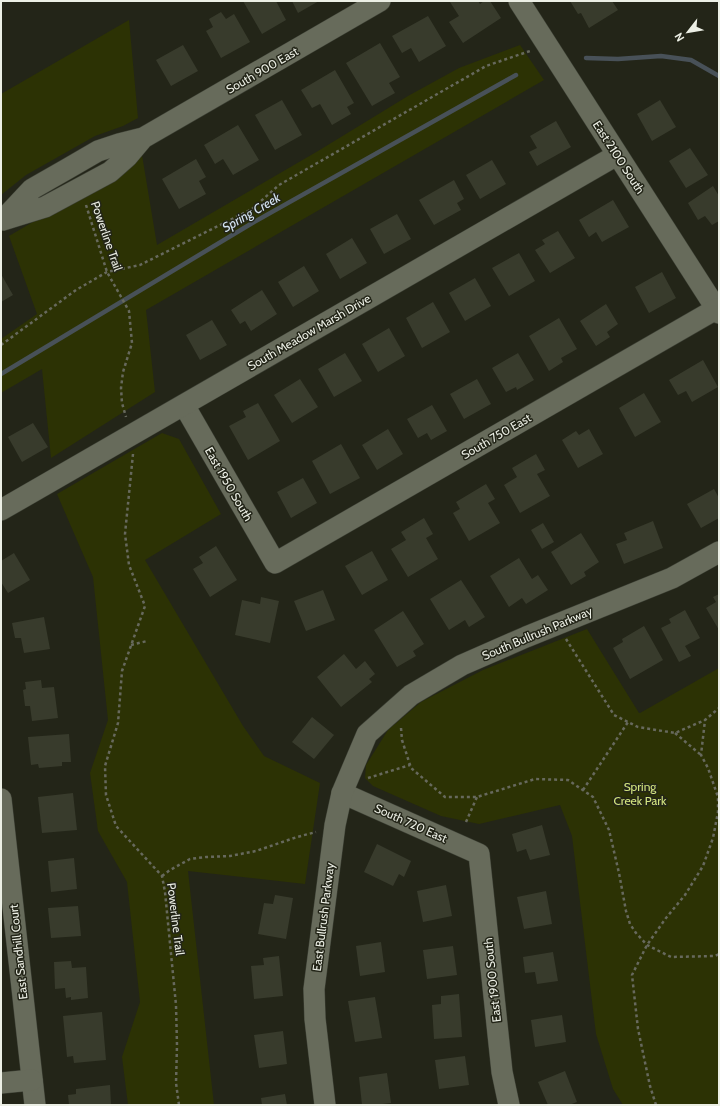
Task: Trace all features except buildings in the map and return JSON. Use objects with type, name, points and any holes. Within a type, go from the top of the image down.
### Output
[{"type":"street","name":"South 900 East","points":[[2,220],[32,189],[98,150],[143,138],[380,1]]},
{"type":"street","name":"East 2100 South","points":[[518,1],[718,311]]},
{"type":"street","name":"South Meadow Marsh Drive","points":[[1,510],[617,155]]},
{"type":"street","name":"South 750 East","points":[[275,563],[718,311]]},
{"type":"street","name":"East 1950 South","points":[[184,405],[275,563]]},
{"type":"street","name":"South Bullrush Parkway","points":[[367,734],[411,695],[462,665],[526,637],[672,578],[719,552]]},
{"type":"street","name":"East Bullrush Parkway","points":[[325,1105],[315,1019],[314,989],[335,825],[342,792],[367,734]]},
{"type":"street","name":"South 720 East","points":[[342,792],[479,854]]},
{"type":"street","name":"East Sandhill Court","points":[[1,800],[35,1105]]},
{"type":"street","name":"East 1900 South","points":[[479,854],[502,1072],[509,1105]]},
{"type":"street","points":[[1,1083],[32,1080]]},
{"type":"path","points":[[1,345],[76,290],[107,272],[140,265],[252,209],[279,185],[486,66],[533,50]]},
{"type":"path","name":"Powerline Trail","points":[[86,203],[107,272],[129,311],[132,343],[124,372],[122,388],[122,403],[127,421]]},
{"type":"path","name":"Powerline Trail","points":[[134,452],[125,534],[129,565],[145,606],[122,671],[118,723],[105,766],[106,796],[116,826],[162,876],[166,900],[176,998],[176,1083],[179,1105]]},
{"type":"path","points":[[565,638],[614,715],[638,727],[675,733],[701,755],[708,768],[718,797],[718,812],[713,838],[703,866],[685,895],[666,918],[647,945],[632,975],[638,1029],[650,1086],[656,1105]]},
{"type":"path","points":[[131,645],[147,641]]},
{"type":"path","points":[[675,733],[704,720],[719,708]]},
{"type":"path","points":[[701,755],[704,720]]},
{"type":"path","points":[[401,722],[402,740],[411,768],[445,797],[476,797],[535,779],[568,780],[593,797],[609,830],[626,911],[630,924],[636,934],[647,945],[671,957],[715,956],[719,954]]},
{"type":"path","points":[[583,790],[628,722]]},
{"type":"path","points":[[365,778],[410,765]]},
{"type":"path","points":[[466,822],[476,797]]},
{"type":"path","points":[[162,876],[190,859],[230,856],[256,851],[317,832]]},
{"type":"green space","points":[[129,20],[138,118],[123,126],[95,136],[26,175],[1,195],[1,94]]},
{"type":"green space","points":[[520,45],[544,80],[146,310],[155,392],[51,458],[42,369],[1,393],[1,339],[37,314],[9,236],[142,155],[157,245],[318,151],[408,96],[459,68]]},
{"type":"green space","points":[[162,433],[179,439],[221,514],[145,560],[243,726],[264,756],[320,783],[305,884],[188,871],[214,1105],[128,1105],[122,1057],[140,1002],[127,882],[98,831],[90,773],[108,720],[93,577],[57,494]]},
{"type":"green space","name":"Spring Creek Park","points":[[587,629],[639,713],[719,668],[719,1105],[623,1105],[613,1089],[596,1034],[572,836],[560,805],[479,824],[441,816],[373,786],[365,778],[366,765],[388,730],[421,702],[483,670]]},
{"type":"waterway","name":"Spring Creek","points":[[586,58],[618,59],[661,56],[691,60],[719,76]]},
{"type":"waterway","name":"Spring Creek","points":[[1,374],[254,222],[516,75]]}]
